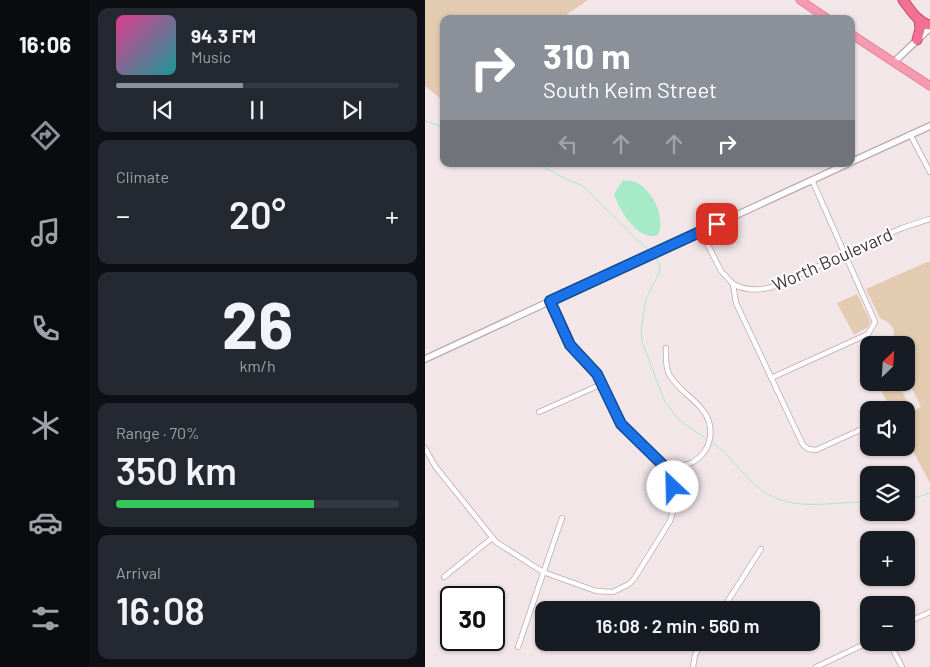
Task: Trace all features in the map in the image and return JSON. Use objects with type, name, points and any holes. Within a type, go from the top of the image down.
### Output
[{"type":"highway","points":[[903,0],[919,19],[930,27]]},
{"type":"highway","points":[[917,40],[920,29],[919,19]]},
{"type":"main road","points":[[800,0],[823,15]]},
{"type":"main road","points":[[855,37],[930,86]]},
{"type":"street","points":[[894,62],[930,27]]},
{"type":"street","points":[[855,160],[930,126]]},
{"type":"street","points":[[910,134],[930,172]]},
{"type":"street","points":[[425,359],[840,167]]},
{"type":"street","points":[[771,378],[868,334],[875,322],[812,180]]},
{"type":"street","name":"Worth Boulevard","points":[[733,284],[749,290],[765,289],[901,228],[930,219]]},
{"type":"street","points":[[701,231],[721,271],[733,284],[736,304],[803,445],[808,449],[816,450],[860,430]]},
{"type":"street","points":[[425,448],[431,459],[492,538],[543,572],[600,592],[613,592],[629,584],[657,542],[674,511],[675,498],[671,476],[667,469],[621,424],[592,367],[570,345],[550,301]]},
{"type":"street","points":[[666,348],[665,362],[668,374],[703,410],[709,422],[710,439],[703,453],[693,462],[667,469]]},
{"type":"street","points":[[539,412],[602,384]]},
{"type":"street","points":[[425,462],[431,459]]},
{"type":"street","points":[[518,647],[562,518]]},
{"type":"street","points":[[443,577],[492,538]]},
{"type":"street","points":[[729,601],[761,549]]},
{"type":"street","points":[[915,619],[930,612]]},
{"type":"street","points":[[815,667],[860,646]]},
{"type":"street","points":[[693,667],[697,651]]},
{"type":"street","points":[[894,651],[902,667]]},
{"type":"shaded area","points":[[425,0],[588,0],[566,15],[440,15],[440,98],[425,86]]},
{"type":"shaded area","points":[[623,180],[633,181],[647,191],[652,198],[659,212],[660,228],[658,235],[643,234],[625,216],[614,194]]},
{"type":"shaded area","points":[[930,262],[930,483],[915,455],[915,410],[921,407],[913,391],[915,391],[915,336],[894,336],[893,328],[889,323],[880,318],[866,289]]},
{"type":"shaded area","points":[[857,294],[870,321],[868,327],[854,335],[837,303]]},
{"type":"shaded area","points":[[881,391],[902,391],[907,401],[887,401]]},
{"type":"waterway","points":[[425,121],[440,126]]},
{"type":"waterway","points":[[544,167],[583,186],[650,252]]},
{"type":"waterway","points":[[655,257],[659,263],[660,271],[646,299],[641,330],[642,342],[665,402],[679,420],[708,440]]},
{"type":"waterway","points":[[711,442],[729,457],[755,485],[768,494],[782,500],[810,504],[860,502]]},
{"type":"waterway","points":[[915,498],[930,493]]},
{"type":"route","points":[[673,487],[671,476],[667,469],[621,424],[597,374],[587,361],[570,345],[550,301],[717,224]]}]
